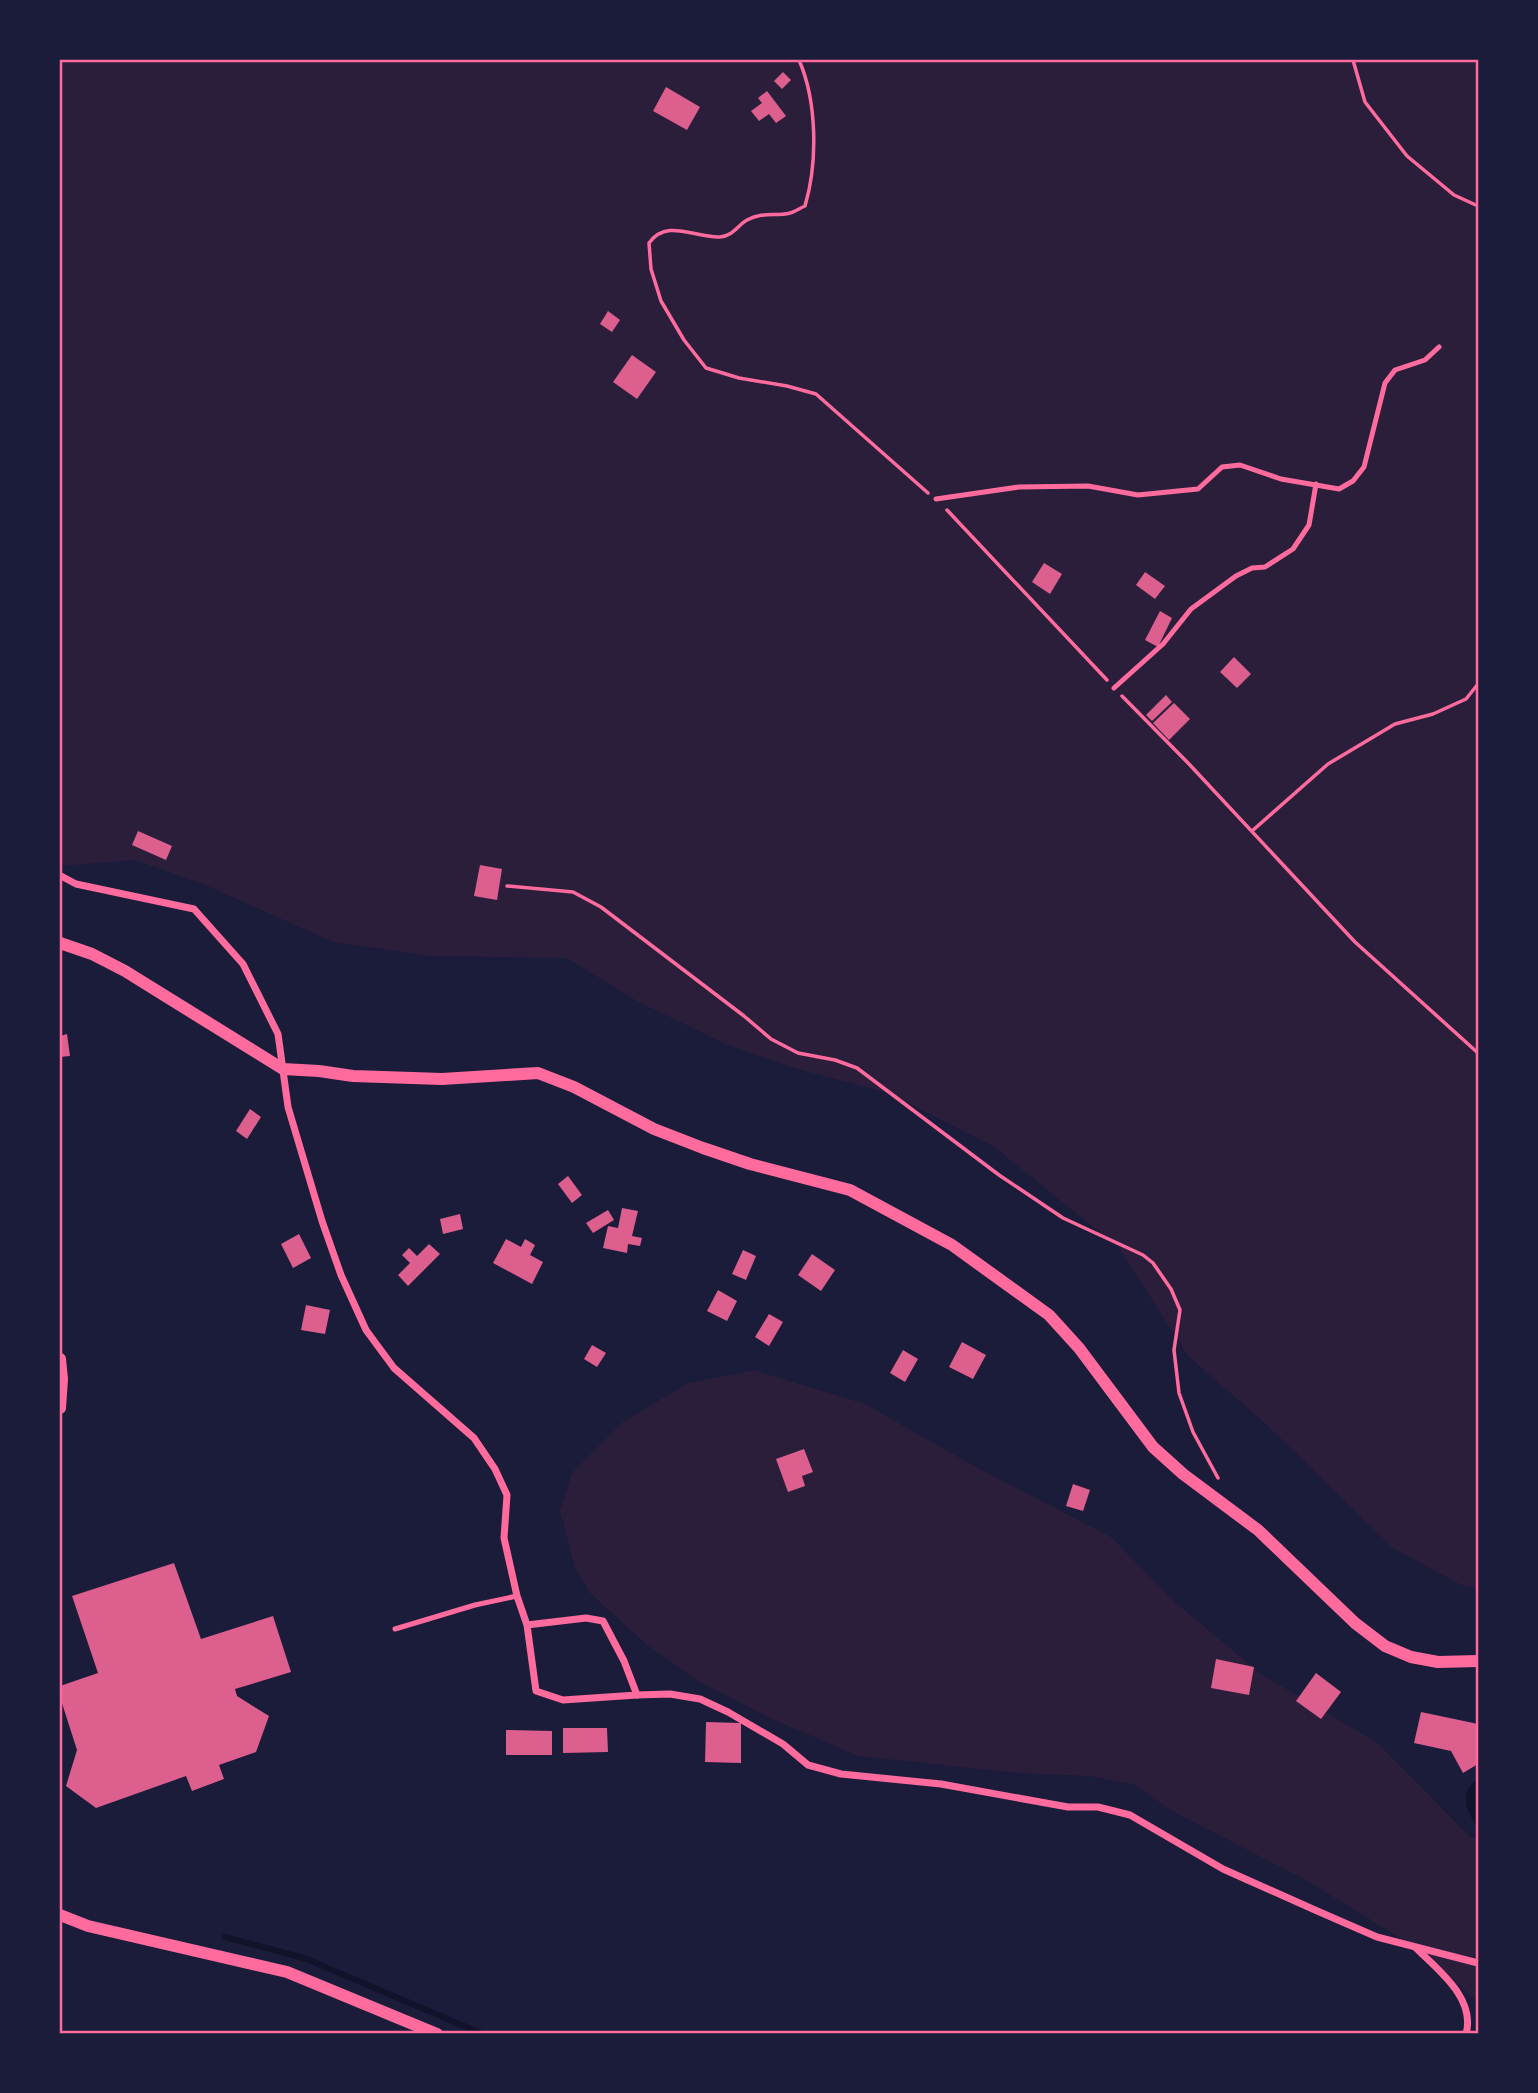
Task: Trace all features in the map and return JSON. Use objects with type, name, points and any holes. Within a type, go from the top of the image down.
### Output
[{"type":"street","points":[[61,876],[76,884],[194,909],[243,964],[278,1034],[288,1107],[322,1221],[341,1275],[366,1330],[394,1368],[474,1438],[495,1469],[507,1495],[504,1538],[517,1596],[527,1625],[536,1690],[563,1700],[670,1694],[700,1699],[783,1744],[808,1765],[841,1774],[941,1784],[1068,1807],[1098,1807],[1130,1815],[1223,1870],[1377,1937],[1479,1963]]},
{"type":"street","points":[[60,943],[92,954],[125,971],[283,1069],[319,1070],[353,1076],[442,1079],[537,1073],[574,1087],[654,1129],[703,1148],[750,1164],[850,1190],[952,1245],[1049,1315],[1079,1348],[1153,1447],[1183,1474],[1258,1530],[1355,1623],[1385,1646],[1411,1657],[1438,1662],[1479,1661]]},
{"type":"street","points":[[60,1359],[60,1408]]},
{"type":"street","points":[[527,1625],[586,1618],[603,1621],[624,1661],[637,1695]]},
{"type":"street","points":[[60,1914],[89,1926],[287,1972],[437,2034]]},
{"type":"street","points":[[1415,1948],[1458,1990],[1468,2016],[1466,2034]]},
{"type":"lane","points":[[936,499],[1019,487],[1088,486],[1138,495],[1198,489],[1222,467],[1240,465],[1281,479],[1339,489],[1353,481],[1364,467],[1385,383],[1395,370],[1425,359],[1439,347]]},
{"type":"lane","points":[[1114,688],[1163,644],[1191,609],[1236,576],[1252,568],[1265,567],[1293,549],[1309,525],[1316,484]]},
{"type":"lane","points":[[395,1629],[475,1605],[517,1596]]},
{"type":"path","points":[[799,60],[806,75],[815,145],[811,186],[805,206],[789,214],[775,213],[754,217],[722,237],[668,230],[656,233],[649,243],[651,269],[661,301],[684,340],[706,368],[739,378],[816,394],[936,499],[1355,942],[1479,1054]]},
{"type":"path","points":[[1353,60],[1365,102],[1407,156],[1454,195],[1479,206]]},
{"type":"path","points":[[1252,831],[1328,764],[1395,724],[1433,714],[1466,699],[1479,684]]},
{"type":"path","points":[[507,886],[573,892],[601,907],[771,1039],[799,1053],[835,1060],[857,1068],[999,1175],[1063,1218],[1143,1255],[1153,1263],[1171,1289],[1180,1310],[1174,1350],[1180,1393],[1192,1432],[1219,1479]]},
{"type":"shaded area","points":[[60,60],[1478,60],[1478,1588],[1461,1585],[1393,1548],[1267,1425],[1189,1357],[1119,1248],[993,1146],[888,1093],[794,1068],[725,1044],[635,1000],[567,958],[430,956],[333,942],[205,885],[135,860],[60,866]]},
{"type":"shaded area","points":[[754,1370],[865,1404],[976,1467],[1111,1537],[1176,1603],[1261,1674],[1379,1744],[1470,1837],[1478,1838],[1478,2003],[1426,1954],[1306,1880],[1170,1810],[1136,1785],[1089,1776],[1018,1773],[858,1756],[770,1718],[698,1681],[647,1645],[590,1593],[575,1568],[560,1511],[572,1473],[623,1422],[688,1383]]},
{"type":"shaded area","points":[[1478,1778],[1478,1827],[1467,1808],[1466,1796]]},
{"type":"building","points":[[783,72],[791,80],[782,89],[774,81]]},
{"type":"building","points":[[666,87],[700,107],[687,130],[653,111]]},
{"type":"building","points":[[767,91],[786,116],[776,123],[769,114],[759,121],[751,111],[762,103],[758,98]]},
{"type":"building","points":[[608,311],[620,320],[612,332],[600,324]]},
{"type":"building","points":[[632,355],[656,372],[637,399],[613,382]]},
{"type":"building","points":[[1044,563],[1062,574],[1050,594],[1032,582]]},
{"type":"building","points":[[1145,572],[1165,586],[1155,599],[1136,585]]},
{"type":"building","points":[[1160,611],[1172,618],[1158,647],[1145,640]]},
{"type":"building","points":[[1234,657],[1251,674],[1237,688],[1220,672]]},
{"type":"building","points":[[1166,695],[1172,702],[1152,721],[1146,715]]},
{"type":"building","points":[[1174,703],[1190,719],[1169,740],[1153,723]]},
{"type":"building","points":[[138,831],[172,846],[166,860],[132,845]]},
{"type":"building","points":[[480,865],[502,869],[497,900],[474,896]]},
{"type":"building","points":[[67,1034],[70,1056],[60,1057],[60,1036]]},
{"type":"building","points":[[250,1109],[261,1117],[247,1139],[236,1131]]},
{"type":"building","points":[[568,1176],[582,1195],[572,1203],[558,1184]]},
{"type":"building","points":[[622,1208],[638,1211],[632,1236],[642,1238],[640,1246],[628,1244],[627,1253],[603,1248],[608,1226],[618,1228]]},
{"type":"building","points":[[608,1210],[614,1220],[593,1233],[586,1223]]},
{"type":"building","points":[[460,1214],[463,1229],[443,1234],[440,1219]]},
{"type":"building","points":[[299,1234],[311,1258],[293,1268],[281,1244]]},
{"type":"building","points":[[506,1239],[521,1247],[525,1239],[535,1245],[530,1255],[543,1262],[532,1284],[493,1263]]},
{"type":"building","points":[[429,1244],[440,1254],[408,1286],[398,1275],[410,1263],[402,1255],[409,1248],[417,1256]]},
{"type":"building","points":[[743,1250],[756,1256],[746,1280],[732,1274]]},
{"type":"building","points":[[812,1254],[835,1270],[821,1291],[798,1275]]},
{"type":"building","points":[[718,1290],[737,1301],[727,1321],[707,1311]]},
{"type":"building","points":[[306,1305],[330,1310],[325,1334],[301,1330]]},
{"type":"building","points":[[769,1314],[783,1322],[769,1346],[755,1337]]},
{"type":"building","points":[[962,1342],[986,1355],[973,1379],[949,1367]]},
{"type":"building","points":[[592,1345],[606,1353],[597,1367],[584,1359]]},
{"type":"building","points":[[903,1350],[918,1359],[905,1382],[890,1373]]},
{"type":"building","points":[[804,1449],[813,1472],[802,1476],[805,1486],[788,1492],[776,1459]]},
{"type":"building","points":[[1073,1484],[1090,1490],[1083,1511],[1066,1506]]},
{"type":"building","points":[[174,1563],[201,1639],[273,1616],[291,1672],[235,1689],[237,1696],[269,1716],[256,1752],[219,1765],[224,1779],[192,1791],[186,1776],[96,1808],[66,1786],[77,1750],[60,1697],[60,1686],[98,1673],[72,1596]]},
{"type":"building","points":[[1216,1659],[1254,1667],[1249,1695],[1211,1688]]},
{"type":"building","points":[[1316,1673],[1341,1692],[1321,1719],[1296,1701]]},
{"type":"building","points":[[1421,1712],[1478,1724],[1478,1764],[1463,1773],[1451,1751],[1414,1743]]},
{"type":"building","points":[[706,1722],[741,1723],[741,1763],[705,1762]]},
{"type":"building","points":[[563,1728],[607,1728],[608,1752],[563,1753]]},
{"type":"building","points":[[506,1730],[552,1731],[552,1755],[506,1755]]},
{"type":"waterway","points":[[225,1937],[304,1958],[483,2034]]}]
